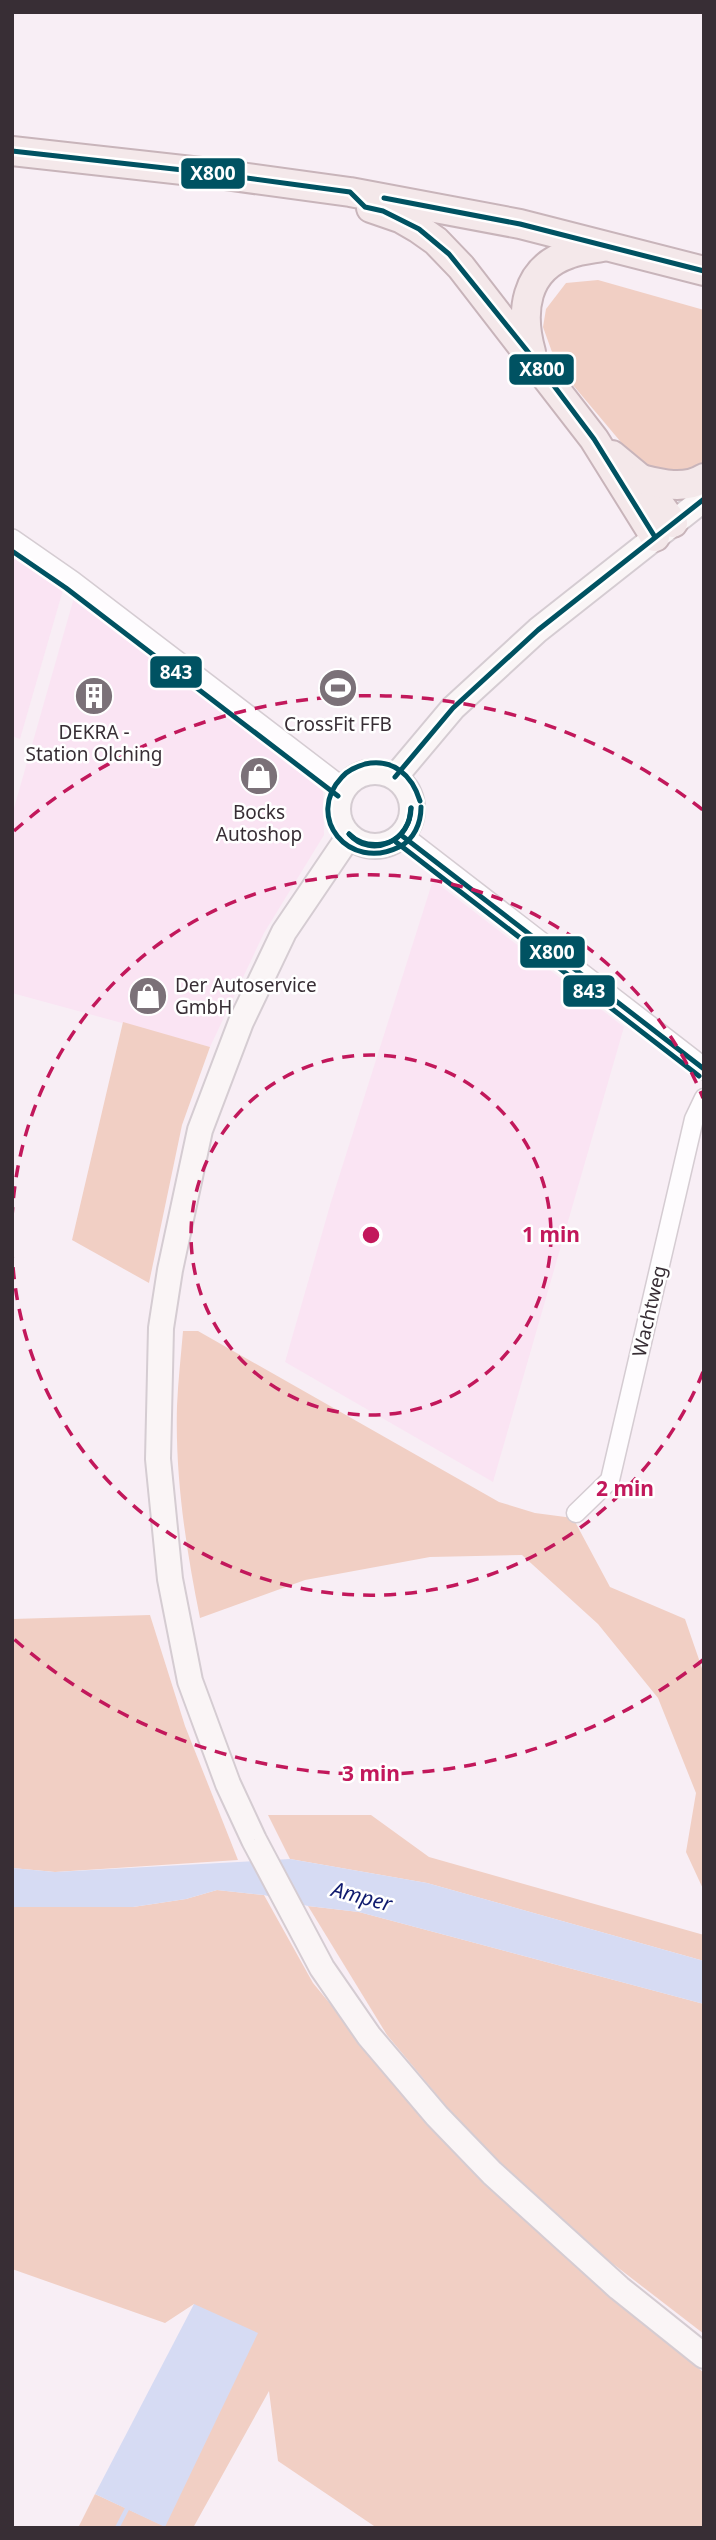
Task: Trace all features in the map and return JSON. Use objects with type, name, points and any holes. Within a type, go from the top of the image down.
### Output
[{"type":"highway","points":[[12,151],[350,192],[520,224],[704,271]]},
{"type":"highway","points":[[350,192],[365,206],[400,218],[436,241],[461,267],[664,530]]},
{"type":"highway","points":[[533,358],[524,316],[527,294],[538,277],[553,261],[569,254],[606,246]]},
{"type":"highway","points":[[594,439],[641,479],[664,530]]},
{"type":"highway","points":[[641,479],[680,485],[696,483],[704,478]]},
{"type":"main road","points":[[395,778],[453,708],[538,630],[704,499]]},
{"type":"main road","points":[[373,771],[384,772],[395,778],[404,785],[412,805],[412,816],[401,835],[381,846],[370,846],[349,836],[341,826],[338,801],[350,780],[373,771]]},
{"type":"main road","points":[[349,836],[284,932],[241,1022],[200,1130],[170,1270],[161,1328],[158,1459],[170,1579],[190,1681],[228,1784],[254,1840],[322,1968],[369,2036],[437,2116],[492,2173],[619,2288],[704,2356]]},
{"type":"street","points":[[12,540],[71,581],[343,789]]},
{"type":"street","points":[[401,835],[704,1069]]},
{"type":"street","name":"Wachtweg","points":[[576,1513],[610,1480],[694,1119],[704,1098]]},
{"type":"shaded area","points":[[598,280],[704,310],[704,465],[664,478],[641,466],[557,366],[543,327],[546,309],[566,283]]},
{"type":"shaded area","points":[[12,549],[65,583],[20,739],[12,736]]},
{"type":"shaded area","points":[[75,594],[323,791],[324,835],[264,933],[210,1047],[12,993],[12,815]]},
{"type":"shaded area","points":[[433,880],[624,1027],[493,1482],[285,1362],[331,1202]]},
{"type":"shaded area","points":[[123,1022],[210,1047],[182,1125],[149,1283],[72,1240]]},
{"type":"shaded area","points":[[183,1331],[198,1331],[499,1502],[535,1513],[573,1518],[610,1587],[685,1619],[704,1674],[704,1891],[686,1852],[696,1793],[658,1698],[598,1624],[522,1555],[430,1557],[305,1580],[200,1618],[186,1539],[178,1459],[177,1406]]},
{"type":"shaded area","points":[[150,1615],[185,1726],[238,1860],[55,1872],[12,1868],[12,1619]]},
{"type":"shaded area","points":[[268,1815],[371,1815],[429,1857],[704,1935],[704,1961],[427,1883],[290,1859]]},
{"type":"shaded area","points":[[217,1890],[264,1895],[313,1983],[369,2051],[552,2243],[704,2373],[704,2528],[377,2528],[278,2461],[269,2391],[193,2528],[78,2528],[95,2494],[164,2526],[194,2304],[165,2323],[12,2269],[12,1907],[133,1907],[186,1899]]},
{"type":"shaded area","points":[[308,1906],[359,1912],[704,2004],[704,2334],[560,2223],[467,2131],[387,2035]]},
{"type":"water","name":"Amper","points":[[290,1859],[427,1883],[704,1961],[704,2004],[359,1912],[308,1906],[264,1895],[217,1890],[186,1899],[133,1907],[12,1907],[12,1868],[55,1872]]},
{"type":"water","points":[[194,2304],[258,2333],[165,2527],[95,2494]]},
{"type":"waterway","points":[[117,2528],[129,2505]]},
{"type":"transit line","name":"X800","points":[[12,151],[350,192],[365,207],[383,211],[419,229],[449,254],[533,358],[594,439],[655,537]]},
{"type":"transit line","name":"X800","points":[[384,198],[520,224],[704,271]]},
{"type":"transit line","name":"X800","points":[[395,777],[453,708],[538,630],[704,499]]},
{"type":"transit line","name":"843","points":[[12,551],[66,588],[338,796]]},
{"type":"transit line","name":"843","points":[[420,801],[412,783],[400,770],[384,764],[365,764],[344,775],[331,793],[328,808],[330,823],[337,836],[349,846],[364,852],[381,853],[399,847],[409,840],[418,825],[421,807]]},
{"type":"transit line","name":"X800","points":[[349,834],[364,843],[389,842],[402,833],[409,821],[411,808]]},
{"type":"transit line","name":"X800","points":[[349,834],[358,842],[368,845],[389,843],[405,829],[411,808]]},
{"type":"transit line","name":"X800","points":[[401,835],[704,1069]]},
{"type":"transit line","name":"843","points":[[396,842],[699,1076]]},
{"type":"place","name":"CrossFit FFB","points":[[338,688]]},
{"type":"place","name":"DEKRA - Station Olching","points":[[94,696]]},
{"type":"place","name":"Bocks Autoshop","points":[[259,776]]},
{"type":"place","name":"Der Autoservice GmbH","points":[[148,996]]}]
